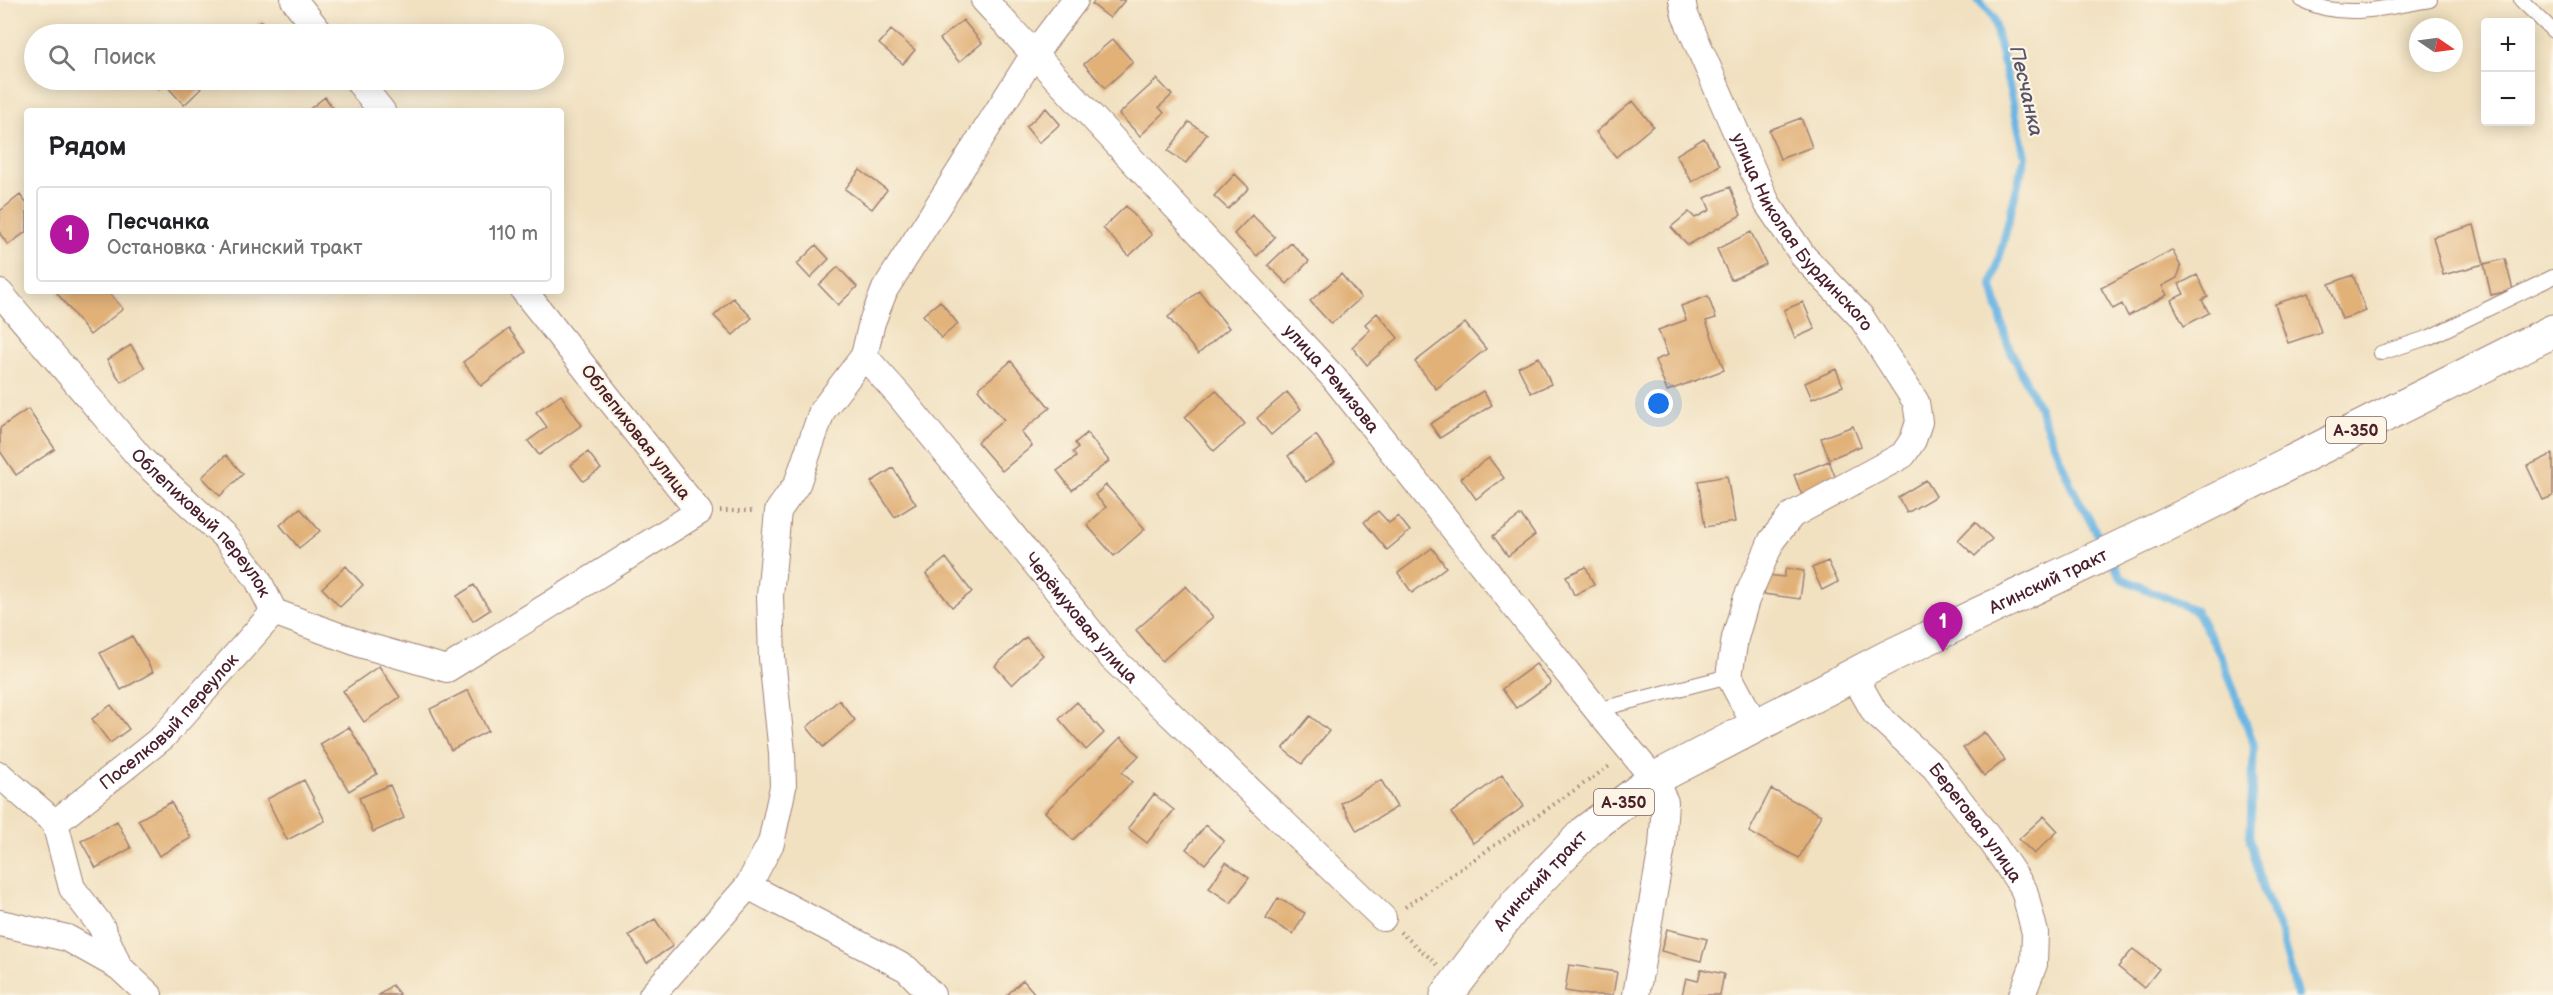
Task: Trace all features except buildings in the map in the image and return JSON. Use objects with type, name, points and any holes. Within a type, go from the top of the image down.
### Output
[{"type":"highway","name":"Агинский тракт","points":[[1451,988],[1517,903],[1586,831],[1654,779],[1755,725],[2158,529],[2553,331]]},
{"type":"street","points":[[294,0],[313,24]]},
{"type":"street","name":"улица Ремизова","points":[[984,0],[1335,378],[1654,779],[1665,802],[1662,847],[1636,995]]},
{"type":"street","points":[[652,995],[748,886],[771,843],[783,786],[782,753],[772,658],[770,596],[778,511],[797,484],[822,411],[864,356],[872,322],[885,289],[1034,54],[1075,0]]},
{"type":"street","name":"улица Николая Бурдинского","points":[[1682,0],[1685,15],[1767,203],[1804,257],[1861,317],[1916,402],[1919,422],[1913,440],[1903,455],[1792,515],[1772,540],[1746,600],[1735,638],[1729,676]]},
{"type":"street","points":[[365,90],[380,108]]},
{"type":"street","name":"Облепиховый переулок","points":[[0,292],[142,460],[226,538],[256,578],[274,612],[363,645],[447,669],[699,512]]},
{"type":"street","name":"Облепиховая улица","points":[[526,294],[699,512]]},
{"type":"street","name":"Черёмуховая улица","points":[[864,356],[1113,658],[1383,918]]},
{"type":"street","name":"Поселковый переулок","points":[[55,823],[163,738],[274,612]]},
{"type":"street","points":[[1729,676],[1755,725]]},
{"type":"street","name":"Береговая улица","points":[[1854,676],[1875,713],[1935,768],[1994,844],[2024,890],[2035,933],[2034,964],[2022,995]]},
{"type":"street","points":[[0,775],[55,823],[72,888],[101,926],[119,967]]},
{"type":"street","points":[[748,886],[907,969],[932,995]]},
{"type":"street","points":[[0,923],[67,938],[119,967],[149,995]]},
{"type":"lane","points":[[2302,0],[2319,9],[2355,12],[2430,0]]},
{"type":"lane","points":[[2521,0],[2553,31]]},
{"type":"lane","points":[[2381,353],[2430,337],[2553,277]]},
{"type":"lane","points":[[1597,710],[1729,676]]},
{"type":"path","name":"Облепиховая улица","points":[[699,512],[778,511]]},
{"type":"path","points":[[1451,988],[1383,918],[1412,903],[1631,751]]},
{"type":"waterway","name":"Песчанка","points":[[1978,0],[1993,17],[2025,156],[1992,286],[2008,345],[2039,408],[2072,488],[2104,546]]},
{"type":"waterway","name":"Песчанка","points":[[2111,559],[2121,578],[2196,611],[2222,658],[2254,745],[2250,840],[2263,889],[2281,933],[2297,995]]},
{"type":"place","name":"Песчанка","points":[[1943,652]]}]
